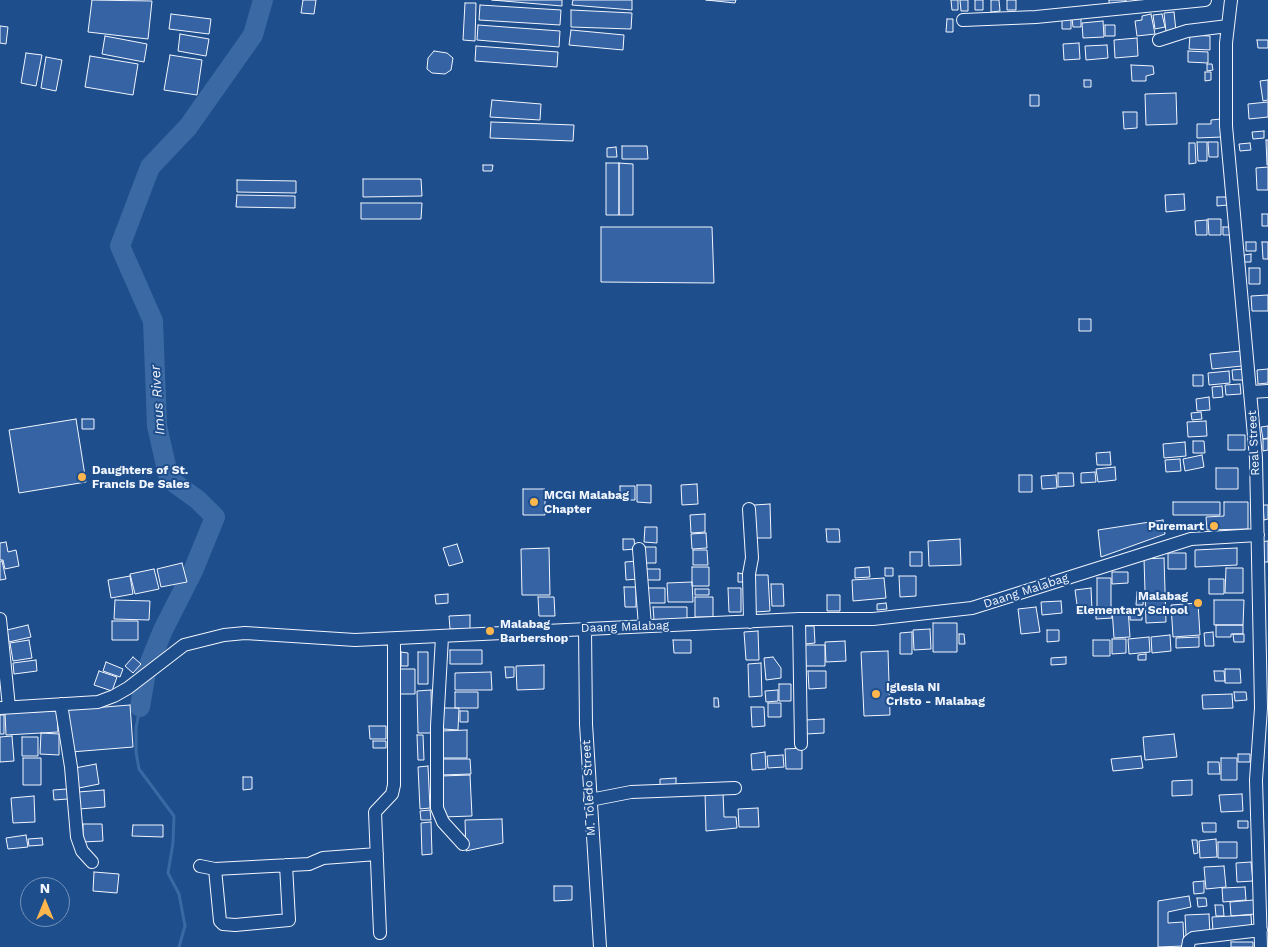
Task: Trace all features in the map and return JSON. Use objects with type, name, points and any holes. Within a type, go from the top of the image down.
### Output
[{"type":"street","points":[[963,20],[1036,18],[1162,2],[1206,0]]},
{"type":"street","name":"Real Street","points":[[1231,0],[1224,82],[1226,126],[1251,392],[1262,457],[1258,534],[1264,731],[1256,780],[1264,895],[1261,947]]},
{"type":"street","points":[[1159,40],[1187,31],[1228,26]]},
{"type":"street","points":[[1251,392],[1268,391]]},
{"type":"street","points":[[749,509],[752,558],[749,574],[750,622]]},
{"type":"street","name":"Daang Malabag","points":[[4,708],[98,702],[114,696],[184,645],[231,635],[245,634],[355,640],[800,619],[873,619],[964,609],[1191,539],[1258,534]]},
{"type":"street","points":[[639,549],[644,626]]},
{"type":"street","points":[[0,619],[4,708]]},
{"type":"street","points":[[800,619],[801,744]]},
{"type":"street","name":"M. Toledo Street","points":[[585,629],[586,724],[600,947]]},
{"type":"street","points":[[442,637],[437,726],[437,808],[443,822],[463,844]]},
{"type":"street","points":[[380,933],[375,812],[392,794],[394,785],[394,638]]},
{"type":"street","points":[[61,704],[71,768],[77,837],[82,850],[92,862]]},
{"type":"street","points":[[590,800],[632,792],[735,788]]},
{"type":"street","points":[[200,866],[216,869],[309,864],[329,857],[377,854]]},
{"type":"street","points":[[216,869],[220,921],[223,924],[235,925],[289,920],[286,865]]},
{"type":"street","points":[[1188,947],[1189,941],[1193,938],[1261,930]]},
{"type":"building","points":[[92,0],[152,1],[148,39],[88,32]]},
{"type":"building","points":[[303,0],[316,0],[314,14],[301,13]]},
{"type":"building","points":[[492,0],[562,0],[562,6]]},
{"type":"building","points":[[573,0],[632,0],[632,10],[572,5]]},
{"type":"building","points":[[706,0],[736,0],[735,3]]},
{"type":"building","points":[[951,0],[958,0],[958,10],[952,10]]},
{"type":"building","points":[[960,0],[968,0],[968,11],[961,11]]},
{"type":"building","points":[[975,0],[983,0],[983,10],[975,10]]},
{"type":"building","points":[[991,0],[999,0],[1000,11],[991,12]]},
{"type":"building","points":[[1007,0],[1016,0],[1016,10],[1007,10]]},
{"type":"building","points":[[1109,0],[1126,0],[1126,7],[1109,7]]},
{"type":"building","points":[[465,3],[476,3],[475,41],[463,40]]},
{"type":"building","points":[[480,5],[561,10],[560,25],[479,20]]},
{"type":"building","points":[[571,10],[632,13],[631,29],[571,27]]},
{"type":"building","points":[[1174,12],[1176,31],[1166,32],[1164,13]]},
{"type":"building","points":[[171,14],[211,19],[209,34],[169,29]]},
{"type":"building","points":[[1151,14],[1155,34],[1137,36],[1135,21],[1142,20],[1142,16]]},
{"type":"building","points":[[1162,14],[1165,27],[1155,29],[1153,15]]},
{"type":"building","points":[[1081,17],[1081,27],[1073,27],[1072,18]]},
{"type":"building","points":[[947,19],[953,19],[953,32],[946,32]]},
{"type":"building","points":[[1062,19],[1071,19],[1071,29],[1062,29]]},
{"type":"building","points":[[1103,21],[1104,37],[1083,38],[1082,23]]},
{"type":"building","points":[[478,25],[560,31],[559,47],[477,40]]},
{"type":"building","points":[[1105,25],[1115,25],[1115,36],[1105,36]]},
{"type":"building","points":[[0,26],[8,27],[6,44],[0,43]]},
{"type":"building","points":[[571,30],[624,35],[623,50],[569,45]]},
{"type":"building","points":[[180,34],[209,39],[206,56],[178,51]]},
{"type":"building","points":[[1190,35],[1210,36],[1210,50],[1189,49]]},
{"type":"building","points":[[105,36],[147,44],[144,62],[102,54]]},
{"type":"building","points":[[1137,38],[1138,56],[1115,58],[1114,40]]},
{"type":"building","points":[[1257,40],[1268,40],[1268,48],[1258,48]]},
{"type":"building","points":[[1079,43],[1080,59],[1064,60],[1063,44]]},
{"type":"building","points":[[1107,45],[1108,58],[1086,60],[1085,46]]},
{"type":"building","points":[[476,46],[558,52],[557,67],[475,61]]},
{"type":"building","points":[[434,51],[447,53],[453,58],[451,70],[445,74],[432,73],[427,69],[428,58]]},
{"type":"building","points":[[1188,51],[1208,52],[1208,63],[1188,62]]},
{"type":"building","points":[[26,53],[42,55],[36,86],[21,83]]},
{"type":"building","points":[[170,55],[202,60],[197,95],[164,90]]},
{"type":"building","points":[[90,56],[138,64],[133,95],[85,87]]},
{"type":"building","points":[[46,57],[62,60],[56,91],[41,88]]},
{"type":"building","points":[[1207,64],[1212,64],[1213,70],[1207,71]]},
{"type":"building","points":[[1131,65],[1153,66],[1154,74],[1146,76],[1146,81],[1132,81]]},
{"type":"building","points":[[1205,72],[1211,72],[1211,80],[1205,81]]},
{"type":"building","points":[[1084,80],[1091,80],[1091,87],[1084,87]]},
{"type":"building","points":[[1268,80],[1268,100],[1263,101],[1260,81]]},
{"type":"building","points":[[1176,93],[1177,124],[1146,125],[1145,94]]},
{"type":"building","points":[[1030,95],[1039,95],[1039,106],[1030,106]]},
{"type":"building","points":[[492,100],[541,104],[540,120],[490,117]]},
{"type":"building","points":[[1268,102],[1268,117],[1249,119],[1248,104]]},
{"type":"building","points":[[1123,112],[1137,112],[1137,128],[1124,129]]},
{"type":"building","points":[[1221,119],[1222,137],[1197,138],[1197,124],[1211,124],[1211,120]]},
{"type":"building","points":[[491,122],[574,125],[573,141],[490,138]]},
{"type":"building","points":[[1264,131],[1264,138],[1253,139],[1252,132]]},
{"type":"building","points":[[1266,140],[1268,140],[1268,165],[1267,165]]},
{"type":"building","points":[[1197,142],[1207,142],[1207,161],[1198,161]]},
{"type":"building","points":[[1208,142],[1218,142],[1218,157],[1209,157]]},
{"type":"building","points":[[1189,143],[1195,143],[1196,163],[1189,164]]},
{"type":"building","points":[[1250,143],[1251,150],[1240,151],[1239,144]]},
{"type":"building","points":[[622,146],[647,146],[648,159],[622,159]]},
{"type":"building","points":[[616,147],[617,157],[607,157],[607,148]]},
{"type":"building","points":[[606,163],[619,163],[619,215],[606,215]]},
{"type":"building","points":[[619,163],[633,164],[633,215],[619,215]]},
{"type":"building","points":[[483,165],[493,165],[492,171],[483,171]]},
{"type":"building","points":[[1268,167],[1268,190],[1257,190],[1256,168]]},
{"type":"building","points":[[363,179],[421,179],[422,196],[363,197]]},
{"type":"building","points":[[237,180],[296,181],[296,193],[237,192]]},
{"type":"building","points":[[1184,194],[1185,210],[1166,212],[1165,195]]},
{"type":"building","points":[[237,195],[295,196],[295,208],[236,207]]},
{"type":"building","points":[[1217,197],[1226,197],[1227,205],[1217,206]]},
{"type":"building","points":[[361,203],[422,203],[421,219],[361,219]]},
{"type":"building","points":[[1262,214],[1268,214],[1268,226],[1262,226]]},
{"type":"building","points":[[1208,219],[1221,219],[1221,235],[1209,235]]},
{"type":"building","points":[[1207,220],[1207,235],[1196,235],[1195,221]]},
{"type":"building","points":[[601,227],[712,227],[714,283],[601,282]]},
{"type":"building","points":[[1223,227],[1230,227],[1231,235],[1223,235]]},
{"type":"building","points":[[1246,242],[1256,242],[1256,251],[1246,251]]},
{"type":"building","points":[[1262,242],[1268,242],[1268,259],[1263,259]]},
{"type":"building","points":[[1251,254],[1251,262],[1244,262],[1244,255]]},
{"type":"building","points":[[1249,268],[1260,268],[1260,284],[1249,284]]},
{"type":"building","points":[[1268,295],[1268,311],[1252,311],[1251,296]]},
{"type":"building","points":[[1079,319],[1091,319],[1091,331],[1079,331]]},
{"type":"building","points":[[1241,351],[1242,366],[1212,369],[1210,354]]},
{"type":"building","points":[[1244,369],[1244,380],[1233,380],[1232,370]]},
{"type":"building","points":[[1268,369],[1268,383],[1258,384],[1257,370]]},
{"type":"building","points":[[1229,371],[1230,383],[1209,385],[1208,373]]},
{"type":"building","points":[[1193,375],[1203,375],[1203,386],[1193,386]]},
{"type":"building","points":[[1240,384],[1241,394],[1226,395],[1225,385]]},
{"type":"building","points":[[1222,386],[1223,397],[1213,398],[1212,387]]},
{"type":"building","points":[[1209,397],[1210,410],[1197,411],[1196,399]]},
{"type":"building","points":[[1201,412],[1202,419],[1192,420],[1191,413]]},
{"type":"building","points":[[76,419],[86,482],[19,493],[9,430]]},
{"type":"building","points":[[82,419],[94,419],[94,429],[82,429]]},
{"type":"building","points":[[1206,421],[1207,436],[1188,437],[1187,422]]},
{"type":"building","points":[[1268,426],[1268,438],[1263,439],[1261,427]]},
{"type":"building","points":[[1228,435],[1245,435],[1245,450],[1228,450]]},
{"type":"building","points":[[1263,439],[1268,439],[1268,450],[1263,451]]},
{"type":"building","points":[[1193,441],[1204,441],[1205,453],[1193,453]]},
{"type":"building","points":[[1185,442],[1186,456],[1164,458],[1163,444]]},
{"type":"building","points":[[1110,452],[1111,465],[1097,465],[1096,453]]},
{"type":"building","points":[[1202,455],[1204,467],[1185,471],[1183,459]]},
{"type":"building","points":[[1180,459],[1181,471],[1166,472],[1165,460]]},
{"type":"building","points":[[1115,467],[1116,480],[1098,482],[1096,469]]},
{"type":"building","points":[[1216,468],[1238,468],[1238,489],[1216,489]]},
{"type":"building","points":[[1095,472],[1096,482],[1081,483],[1081,473]]},
{"type":"building","points":[[1058,473],[1073,473],[1074,486],[1058,487]]},
{"type":"building","points":[[1019,475],[1032,475],[1032,492],[1019,492]]},
{"type":"building","points":[[1056,475],[1057,488],[1042,489],[1041,476]]},
{"type":"building","points":[[697,484],[698,504],[682,505],[681,485]]},
{"type":"building","points":[[637,485],[651,485],[651,503],[637,502]]},
{"type":"building","points":[[620,486],[635,486],[635,500],[620,500]]},
{"type":"building","name":"MCGI Malabag Chapter","points":[[523,489],[545,489],[545,515],[523,515]]},
{"type":"building","points":[[1173,502],[1220,502],[1220,515],[1173,515]]},
{"type":"building","points":[[1224,502],[1248,502],[1248,529],[1207,530],[1206,517],[1224,516]]},
{"type":"building","points":[[770,504],[771,538],[754,538],[754,505]]},
{"type":"building","points":[[1263,505],[1268,505],[1268,519],[1264,520]]},
{"type":"building","points":[[705,514],[705,532],[691,533],[690,515]]},
{"type":"building","points":[[1163,520],[1165,534],[1101,557],[1098,530]]},
{"type":"building","points":[[645,527],[657,527],[657,543],[644,542]]},
{"type":"building","points":[[826,529],[839,529],[840,542],[827,542]]},
{"type":"building","points":[[706,533],[707,548],[692,549],[691,534]]},
{"type":"building","points":[[623,539],[634,539],[635,549],[623,550]]},
{"type":"building","points":[[960,539],[961,565],[929,566],[928,541]]},
{"type":"building","points":[[1268,541],[1268,562],[1261,562],[1260,542]]},
{"type":"building","points":[[6,542],[8,552],[16,550],[19,566],[5,569],[3,560],[0,560],[0,543]]},
{"type":"building","points":[[457,544],[463,562],[449,566],[443,548]]},
{"type":"building","points":[[645,547],[656,547],[656,563],[645,563]]},
{"type":"building","points":[[549,548],[550,595],[522,595],[521,549]]},
{"type":"building","points":[[1237,548],[1237,565],[1195,567],[1195,550]]},
{"type":"building","points":[[693,550],[707,550],[708,565],[693,565]]},
{"type":"building","points":[[910,552],[922,552],[922,566],[910,566]]},
{"type":"building","points":[[1168,553],[1186,553],[1186,569],[1168,569]]},
{"type":"building","points":[[1164,558],[1166,622],[1146,623],[1144,559]]},
{"type":"building","points":[[2,561],[6,579],[0,580],[0,562]]},
{"type":"building","points":[[637,561],[638,579],[626,580],[625,562]]},
{"type":"building","points":[[182,563],[187,582],[161,587],[157,569]]},
{"type":"building","points":[[692,567],[709,567],[709,586],[692,586]]},
{"type":"building","points":[[869,567],[870,577],[855,578],[855,568]]},
{"type":"building","points":[[885,568],[893,568],[893,576],[885,576]]},
{"type":"building","points":[[1226,568],[1243,568],[1243,593],[1225,593]]},
{"type":"building","points":[[154,569],[159,589],[135,594],[130,574]]},
{"type":"building","points":[[646,569],[660,569],[660,580],[647,580]]},
{"type":"building","points":[[1112,572],[1128,572],[1128,583],[1112,584]]},
{"type":"building","points":[[738,573],[744,574],[744,582],[738,582]]},
{"type":"building","points":[[753,575],[768,575],[770,611],[755,612]]},
{"type":"building","points":[[130,576],[133,594],[111,598],[108,580]]},
{"type":"building","points":[[899,576],[916,576],[916,596],[900,597]]},
{"type":"building","points":[[884,578],[886,598],[853,601],[852,580]]},
{"type":"building","points":[[1097,578],[1111,578],[1111,609],[1097,609]]},
{"type":"building","points":[[1209,579],[1224,579],[1224,594],[1209,594]]},
{"type":"building","points":[[692,582],[693,602],[668,602],[667,583]]},
{"type":"building","points":[[771,584],[783,584],[784,606],[772,606]]},
{"type":"building","points":[[624,587],[636,587],[636,607],[625,607]]},
{"type":"building","points":[[647,588],[665,588],[665,603],[647,603]]},
{"type":"building","points":[[728,588],[741,588],[741,612],[729,612]]},
{"type":"building","points":[[1091,588],[1092,610],[1078,612],[1075,590]]},
{"type":"building","points":[[695,589],[709,589],[709,595],[695,595]]},
{"type":"building","points":[[1137,592],[1144,592],[1143,605],[1136,605]]},
{"type":"building","points":[[448,594],[448,603],[436,604],[435,595]]},
{"type":"building","points":[[827,595],[840,595],[840,611],[827,611]]},
{"type":"building","points":[[538,597],[554,597],[555,616],[539,616]]},
{"type":"building","points":[[695,597],[713,597],[713,617],[695,617]]},
{"type":"building","points":[[115,600],[150,601],[149,620],[114,619]]},
{"type":"building","points":[[1214,600],[1244,600],[1243,625],[1214,625]]},
{"type":"building","points":[[1061,601],[1062,613],[1042,615],[1041,602]]},
{"type":"building","points":[[886,603],[887,609],[877,610],[877,604]]},
{"type":"building","points":[[1198,603],[1200,635],[1173,637],[1171,605]]},
{"type":"building","points":[[653,607],[687,607],[687,619],[654,620]]},
{"type":"building","points":[[1036,607],[1040,632],[1021,634],[1018,609]]},
{"type":"building","points":[[1128,608],[1130,637],[1114,638],[1112,609]]},
{"type":"building","points":[[1111,609],[1112,618],[1096,619],[1096,611]]},
{"type":"building","points":[[1130,609],[1142,609],[1142,620],[1130,620]]},
{"type":"building","points":[[470,615],[470,629],[450,629],[449,616]]},
{"type":"building","points":[[112,621],[138,621],[138,640],[112,640]]},
{"type":"building","points":[[933,623],[957,623],[957,652],[933,652]]},
{"type":"building","points":[[28,625],[31,637],[9,642],[7,630]]},
{"type":"building","points":[[1216,625],[1243,625],[1243,634],[1231,634],[1231,637],[1216,637]]},
{"type":"building","points":[[804,626],[814,626],[815,643],[805,644]]},
{"type":"building","points":[[930,629],[931,649],[914,650],[913,630]]},
{"type":"building","points":[[1047,630],[1059,630],[1059,641],[1047,642]]},
{"type":"building","points":[[758,631],[759,660],[746,660],[744,632]]},
{"type":"building","points":[[912,632],[912,654],[900,654],[900,633]]},
{"type":"building","points":[[1213,632],[1214,646],[1205,646],[1204,633]]},
{"type":"building","points":[[959,634],[964,634],[965,644],[959,644]]},
{"type":"building","points":[[1233,634],[1244,634],[1244,642],[1234,642]]},
{"type":"building","points":[[1170,635],[1171,651],[1152,653],[1151,637]]},
{"type":"building","points":[[1149,637],[1150,652],[1129,654],[1128,639]]},
{"type":"building","points":[[1199,637],[1199,647],[1176,648],[1176,638]]},
{"type":"building","points":[[1112,639],[1126,639],[1126,653],[1112,654]]},
{"type":"building","points":[[29,640],[32,658],[13,661],[10,643]]},
{"type":"building","points":[[673,640],[691,640],[691,653],[674,653]]},
{"type":"building","points":[[1093,640],[1110,640],[1110,656],[1093,656]]},
{"type":"building","points":[[845,641],[846,661],[826,662],[825,642]]},
{"type":"building","points":[[805,645],[825,645],[825,666],[806,666]]},
{"type":"building","points":[[450,650],[482,650],[482,664],[450,664]]},
{"type":"building","points":[[888,651],[890,715],[864,716],[861,652]]},
{"type":"building","points":[[401,652],[408,653],[408,666],[401,666]]},
{"type":"building","points":[[418,652],[428,652],[428,684],[418,684]]},
{"type":"building","points":[[1146,654],[1146,660],[1138,660],[1138,655]]},
{"type":"building","points":[[133,657],[141,664],[133,673],[125,666]]},
{"type":"building","points":[[773,657],[781,668],[781,678],[766,680],[764,658]]},
{"type":"building","points":[[1066,657],[1066,664],[1051,665],[1051,658]]},
{"type":"building","points":[[36,660],[37,671],[14,674],[13,663]]},
{"type":"building","points":[[106,662],[123,669],[120,677],[103,671]]},
{"type":"building","points":[[761,663],[762,696],[749,697],[748,664]]},
{"type":"building","points":[[544,665],[544,689],[517,690],[516,666]]},
{"type":"building","points":[[505,667],[514,667],[514,677],[506,678]]},
{"type":"building","points":[[399,669],[415,669],[415,694],[399,694]]},
{"type":"building","points":[[1225,669],[1240,669],[1241,683],[1225,683]]},
{"type":"building","points":[[99,671],[117,677],[112,691],[94,685]]},
{"type":"building","points":[[808,671],[826,671],[826,688],[809,689]]},
{"type":"building","points":[[1214,671],[1224,671],[1225,681],[1215,681]]},
{"type":"building","points":[[491,672],[492,690],[455,690],[455,673]]},
{"type":"building","points":[[779,684],[791,684],[791,701],[779,701]]},
{"type":"building","points":[[431,690],[432,733],[418,733],[417,691]]},
{"type":"building","points":[[778,690],[778,701],[766,702],[765,691]]},
{"type":"building","points":[[455,692],[478,692],[478,708],[455,708]]},
{"type":"building","points":[[1234,692],[1246,692],[1247,700],[1235,701]]},
{"type":"building","points":[[1232,694],[1233,708],[1203,709],[1202,695]]},
{"type":"building","points":[[714,698],[718,698],[719,707],[714,707]]},
{"type":"building","points":[[768,703],[781,703],[781,717],[768,717]]},
{"type":"building","points":[[130,705],[133,747],[71,752],[67,710]]},
{"type":"building","points":[[751,707],[764,707],[765,726],[752,727]]},
{"type":"building","points":[[444,708],[459,708],[458,730],[443,729]]},
{"type":"building","points":[[57,711],[58,732],[6,735],[5,713]]},
{"type":"building","points":[[460,711],[468,711],[468,722],[460,722]]},
{"type":"building","points":[[0,715],[4,715],[4,734],[0,734]]},
{"type":"building","points":[[824,719],[824,733],[806,734],[805,720]]},
{"type":"building","points":[[369,726],[386,726],[386,739],[370,739]]},
{"type":"building","points":[[467,730],[467,758],[441,758],[441,731]]},
{"type":"building","points":[[41,733],[59,734],[59,755],[40,754]]},
{"type":"building","points":[[1174,734],[1177,757],[1145,760],[1143,737]]},
{"type":"building","points":[[417,735],[423,735],[424,760],[418,760]]},
{"type":"building","points":[[12,736],[14,761],[0,762],[0,737]]},
{"type":"building","points":[[22,737],[38,737],[38,756],[22,756]]},
{"type":"building","points":[[373,741],[386,741],[386,748],[373,748]]},
{"type":"building","points":[[802,748],[802,769],[786,769],[785,749]]},
{"type":"building","points":[[765,752],[766,769],[752,770],[751,754]]},
{"type":"building","points":[[1238,754],[1250,754],[1250,762],[1238,762]]},
{"type":"building","points":[[783,755],[784,767],[768,768],[767,756]]},
{"type":"building","points":[[1141,756],[1143,768],[1113,771],[1111,759]]},
{"type":"building","points":[[23,758],[41,758],[41,785],[23,785]]},
{"type":"building","points":[[1221,758],[1237,758],[1237,780],[1221,780]]},
{"type":"building","points":[[441,759],[470,759],[471,774],[441,775]]},
{"type":"building","points":[[1208,762],[1219,762],[1220,774],[1208,774]]},
{"type":"building","points":[[96,764],[99,784],[79,788],[75,768]]},
{"type":"building","points":[[428,766],[430,808],[420,809],[418,767]]},
{"type":"building","points":[[470,775],[472,816],[443,817],[441,776]]},
{"type":"building","points":[[243,777],[252,777],[252,789],[243,790]]},
{"type":"building","points":[[676,778],[676,786],[660,787],[660,779]]},
{"type":"building","points":[[1192,780],[1192,795],[1172,796],[1172,781]]},
{"type":"building","points":[[67,789],[68,799],[54,800],[53,790]]},
{"type":"building","points":[[104,790],[105,807],[79,809],[78,792]]},
{"type":"building","points":[[705,792],[723,792],[724,817],[736,817],[737,828],[706,831]]},
{"type":"building","points":[[1242,794],[1243,811],[1221,812],[1219,795]]},
{"type":"building","points":[[34,796],[35,822],[13,823],[11,798]]},
{"type":"building","points":[[758,808],[759,827],[739,827],[738,809]]},
{"type":"building","points":[[430,810],[431,820],[421,820],[420,811]]},
{"type":"building","points":[[502,819],[503,843],[466,851],[465,820]]},
{"type":"building","points":[[1238,821],[1248,821],[1248,828],[1238,828]]},
{"type":"building","points":[[431,822],[432,854],[422,855],[421,823]]},
{"type":"building","points":[[1202,823],[1216,823],[1216,832],[1203,832]]},
{"type":"building","points":[[83,824],[102,824],[103,841],[83,842]]},
{"type":"building","points":[[133,825],[163,825],[163,837],[132,836]]},
{"type":"building","points":[[26,835],[28,847],[8,849],[6,838]]},
{"type":"building","points":[[42,838],[43,845],[29,846],[28,839]]},
{"type":"building","points":[[1216,839],[1217,857],[1200,858],[1199,841]]},
{"type":"building","points":[[1192,840],[1197,840],[1198,853],[1194,854]]},
{"type":"building","points":[[1218,842],[1237,842],[1237,858],[1218,858]]},
{"type":"building","points":[[1251,862],[1253,881],[1237,882],[1236,863]]},
{"type":"building","points":[[1224,866],[1226,887],[1206,889],[1204,867]]},
{"type":"building","points":[[94,872],[119,874],[117,893],[93,891]]},
{"type":"building","points":[[1204,881],[1204,893],[1194,894],[1193,882]]},
{"type":"building","points":[[554,886],[572,886],[572,900],[554,901]]},
{"type":"building","points":[[1245,887],[1246,900],[1223,902],[1222,888]]},
{"type":"building","points":[[1189,896],[1191,907],[1168,912],[1168,923],[1183,922],[1184,946],[1158,947],[1158,901]]},
{"type":"building","points":[[1197,898],[1206,898],[1207,906],[1198,907]]},
{"type":"building","points":[[1254,900],[1255,914],[1231,916],[1230,902]]},
{"type":"building","points":[[1215,905],[1223,905],[1224,916],[1216,916]]},
{"type":"building","points":[[1209,914],[1210,934],[1186,935],[1185,915]]},
{"type":"building","points":[[1251,915],[1252,930],[1213,932],[1212,917]]},
{"type":"building","points":[[1231,942],[1253,942],[1253,947],[1231,947]]},
{"type":"waterway","name":"Imus River","points":[[140,707],[146,672],[163,630],[193,571],[215,517],[198,500],[169,479],[157,426],[153,321],[120,246],[150,167],[188,127],[253,35],[263,0]]},
{"type":"waterway","name":"Imus River","points":[[140,707],[136,728],[136,752],[139,769],[174,816],[173,843],[168,873],[179,894],[185,926],[179,947]]},
{"type":"place","name":"Daughters of St. Francis De Sales","points":[[82,477]]},
{"type":"place","name":"MCGI Malabag Chapter","points":[[534,502]]},
{"type":"place","name":"Puremart","points":[[1214,526]]},
{"type":"place","name":"Malabag Elementary School","points":[[1198,603]]},
{"type":"place","name":"Malabag Barbershop","points":[[490,631]]},
{"type":"place","name":"Iglesia Ni Cristo - Malabag","points":[[876,694]]}]
